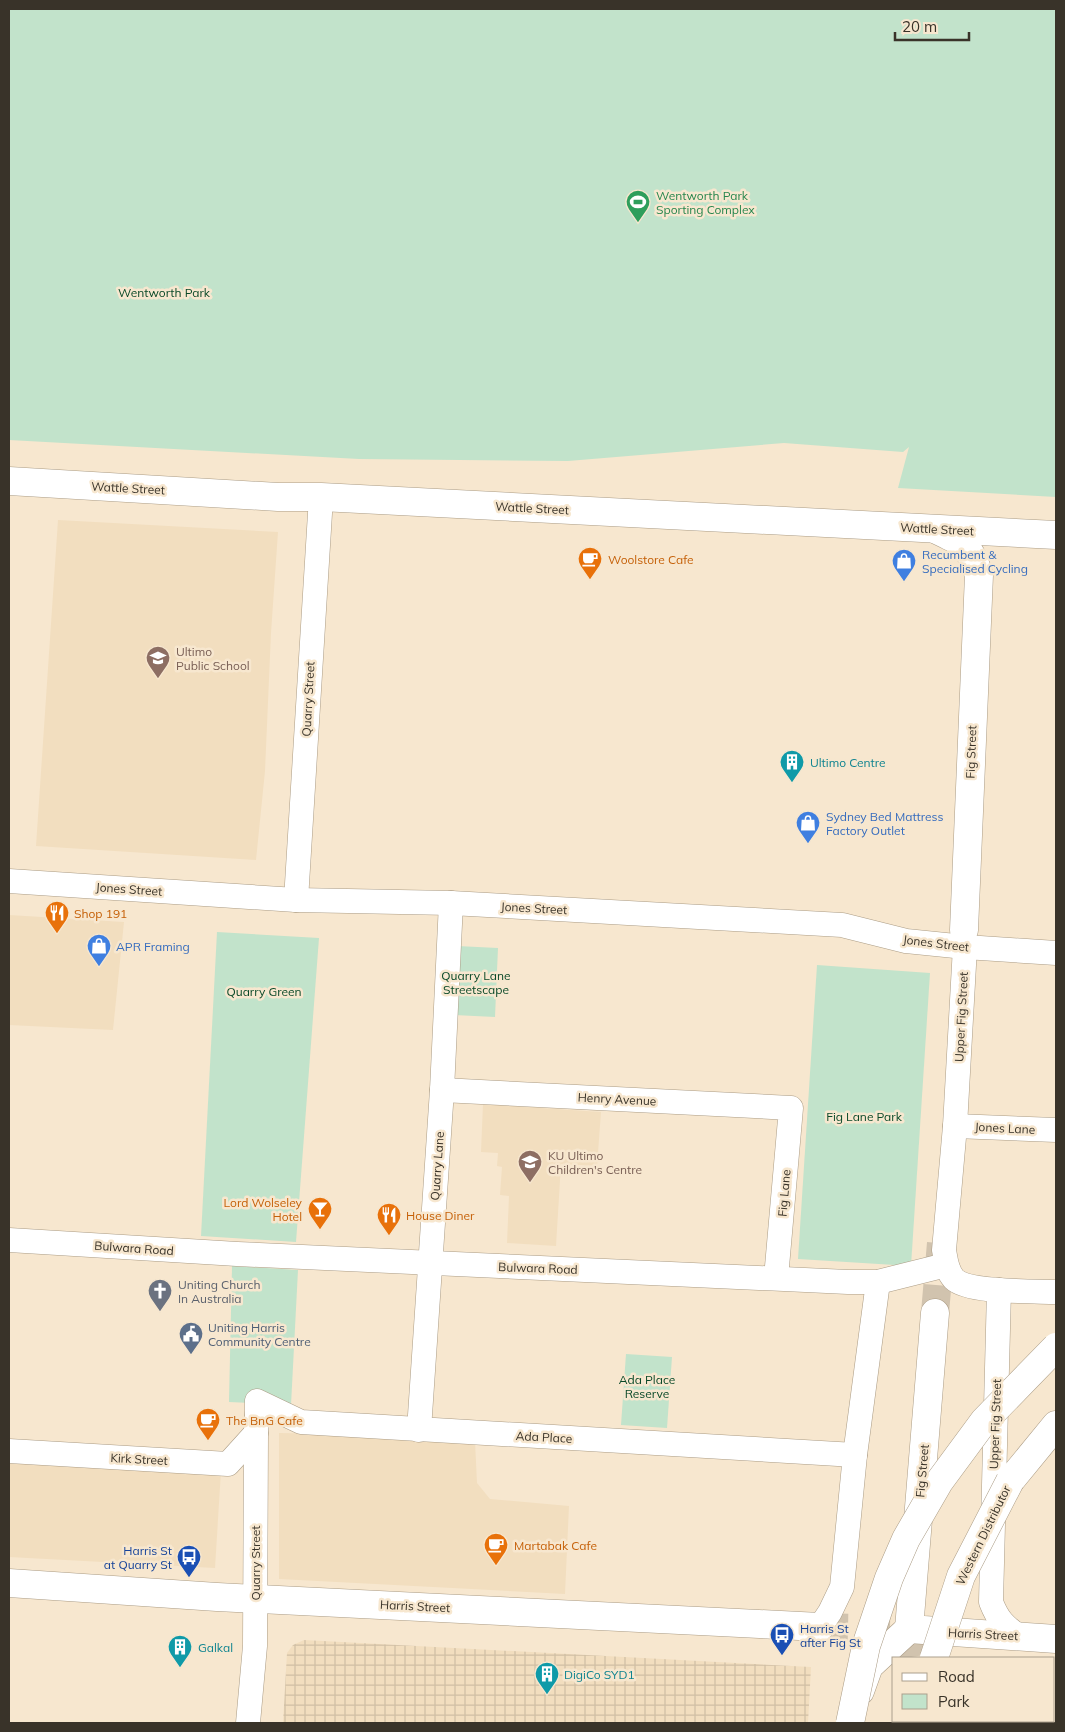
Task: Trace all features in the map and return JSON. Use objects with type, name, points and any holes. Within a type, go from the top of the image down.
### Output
[{"type":"main road","name":"Wattle Street","points":[[9,480],[278,497],[321,497],[1056,534]]},
{"type":"main road","name":"Fig Street","points":[[935,529],[958,540],[972,553],[979,575],[965,939]]},
{"type":"main road","name":"Fig Street","points":[[979,575],[989,555],[1002,543],[1026,533]]},
{"type":"main road","name":"Fig Street","points":[[909,1629],[935,1313]]},
{"type":"main road","points":[[849,1723],[866,1646],[889,1578],[906,1539],[939,1482],[984,1421],[1056,1347]]},
{"type":"main road","name":"Western Distributor","points":[[934,1657],[961,1576],[1010,1481],[1056,1425]]},
{"type":"main road","name":"Harris Street","points":[[9,1584],[820,1627]]},
{"type":"main road","name":"Harris Street","points":[[909,1629],[1056,1638]]},
{"type":"main road","points":[[849,1723],[869,1666],[909,1629]]},
{"type":"street","name":"Quarry Street","points":[[296,900],[321,497]]},
{"type":"street","name":"Jones Street","points":[[9,881],[296,900],[451,903],[842,925],[906,941],[965,939],[1056,953]]},
{"type":"street","name":"Quarry Lane","points":[[419,1430],[442,1090],[451,903]]},
{"type":"street","name":"Upper Fig Street","points":[[946,1266],[944,1250],[955,1126],[965,939]]},
{"type":"street","name":"Henry Avenue","points":[[442,1090],[791,1108]]},
{"type":"street","name":"Fig Lane","points":[[776,1278],[791,1108]]},
{"type":"street","name":"Jones Lane","points":[[955,1126],[1056,1130]]},
{"type":"street","name":"Bulwara Road","points":[[9,1240],[430,1264],[878,1282],[946,1266]]},
{"type":"street","points":[[946,1266],[954,1278],[965,1286],[999,1290],[1056,1292]]},
{"type":"street","points":[[820,1627],[830,1612],[842,1587],[855,1454],[878,1282]]},
{"type":"street","name":"Upper Fig Street","points":[[999,1290],[991,1602],[996,1616],[1006,1628],[1020,1637]]},
{"type":"street","name":"Ada Place","points":[[257,1418],[256,1401],[301,1422],[855,1454]]},
{"type":"street","name":"Quarry Street","points":[[248,1723],[255,1646],[257,1418]]},
{"type":"street","name":"Kirk Street","points":[[9,1451],[228,1464],[257,1418]]},
{"type":"shaded area","name":"Ultimo Public School","points":[[58,520],[278,532],[271,633],[265,771],[256,860],[36,846]]},
{"type":"shaded area","points":[[9,915],[124,922],[113,1030],[9,1025]]},
{"type":"shaded area","name":"KU Ultimo Children's Centre","points":[[483,1104],[601,1112],[597,1166],[561,1164],[556,1246],[507,1243],[509,1196],[500,1195],[502,1167],[497,1166],[498,1153],[481,1152]]},
{"type":"shaded area","points":[[279,1433],[397,1435],[475,1441],[477,1483],[490,1499],[569,1506],[565,1594],[279,1579]]},
{"type":"shaded area","points":[[9,1460],[221,1471],[215,1568],[9,1557]]},
{"type":"shaded area","name":"DigiCo SYD1","points":[[304,1640],[811,1667],[808,1723],[283,1723],[287,1653],[293,1645]]},
{"type":"green space","name":"Wentworth Park Sporting Complex","points":[[9,9],[1056,9],[1056,497],[898,488],[909,447],[903,452],[784,443],[568,461],[359,459],[9,440]]},
{"type":"green space","name":"Quarry Green","points":[[217,932],[319,938],[296,1242],[201,1236]]},
{"type":"green space","name":"Quarry Lane Streetscape","points":[[457,946],[498,948],[495,1017],[454,1015]]},
{"type":"green space","name":"Fig Lane Park","points":[[817,965],[930,973],[911,1266],[798,1259]]},
{"type":"green space","points":[[232,1266],[298,1270],[291,1405],[229,1402]]},
{"type":"green space","name":"Ada Place Reserve","points":[[626,1354],[672,1357],[667,1428],[621,1425]]},
{"type":"tunnel","points":[[935,1313],[941,1243]]},
{"type":"tunnel","points":[[820,1627],[909,1629]]},
{"type":"tunnel","points":[[909,1629],[913,1657]]},
{"type":"place","name":"Wentworth Park Sporting Complex","points":[[638,223]]},
{"type":"place","name":"Woolstore Cafe","points":[[590,580]]},
{"type":"place","name":"Recumbent & Specialised Cycling","points":[[904,582]]},
{"type":"place","name":"Ultimo Public School","points":[[158,679]]},
{"type":"place","name":"Ultimo Centre","points":[[792,783]]},
{"type":"place","name":"Sydney Bed Mattress Factory Outlet","points":[[808,844]]},
{"type":"place","name":"Shop 191","points":[[57,934]]},
{"type":"place","name":"APR Framing","points":[[99,967]]},
{"type":"place","name":"KU Ultimo Children's Centre","points":[[530,1183]]},
{"type":"place","name":"Lord Wolseley Hotel","points":[[320,1230]]},
{"type":"place","name":"House Diner","points":[[389,1236]]},
{"type":"place","name":"Uniting Church In Australia","points":[[160,1312]]},
{"type":"place","name":"Uniting Harris Community Centre","points":[[191,1355]]},
{"type":"place","name":"The BnG Cafe","points":[[208,1441]]},
{"type":"place","name":"Martabak Cafe","points":[[496,1566]]},
{"type":"place","name":"Harris St at Quarry St","points":[[189,1578]]},
{"type":"place","name":"Harris St after Fig St","points":[[782,1656]]},
{"type":"place","name":"Galkal","points":[[180,1668]]},
{"type":"place","name":"DigiCo SYD1","points":[[547,1695]]},
{"type":"park label","name":"Wentworth Park","points":[[164,292]]}]
